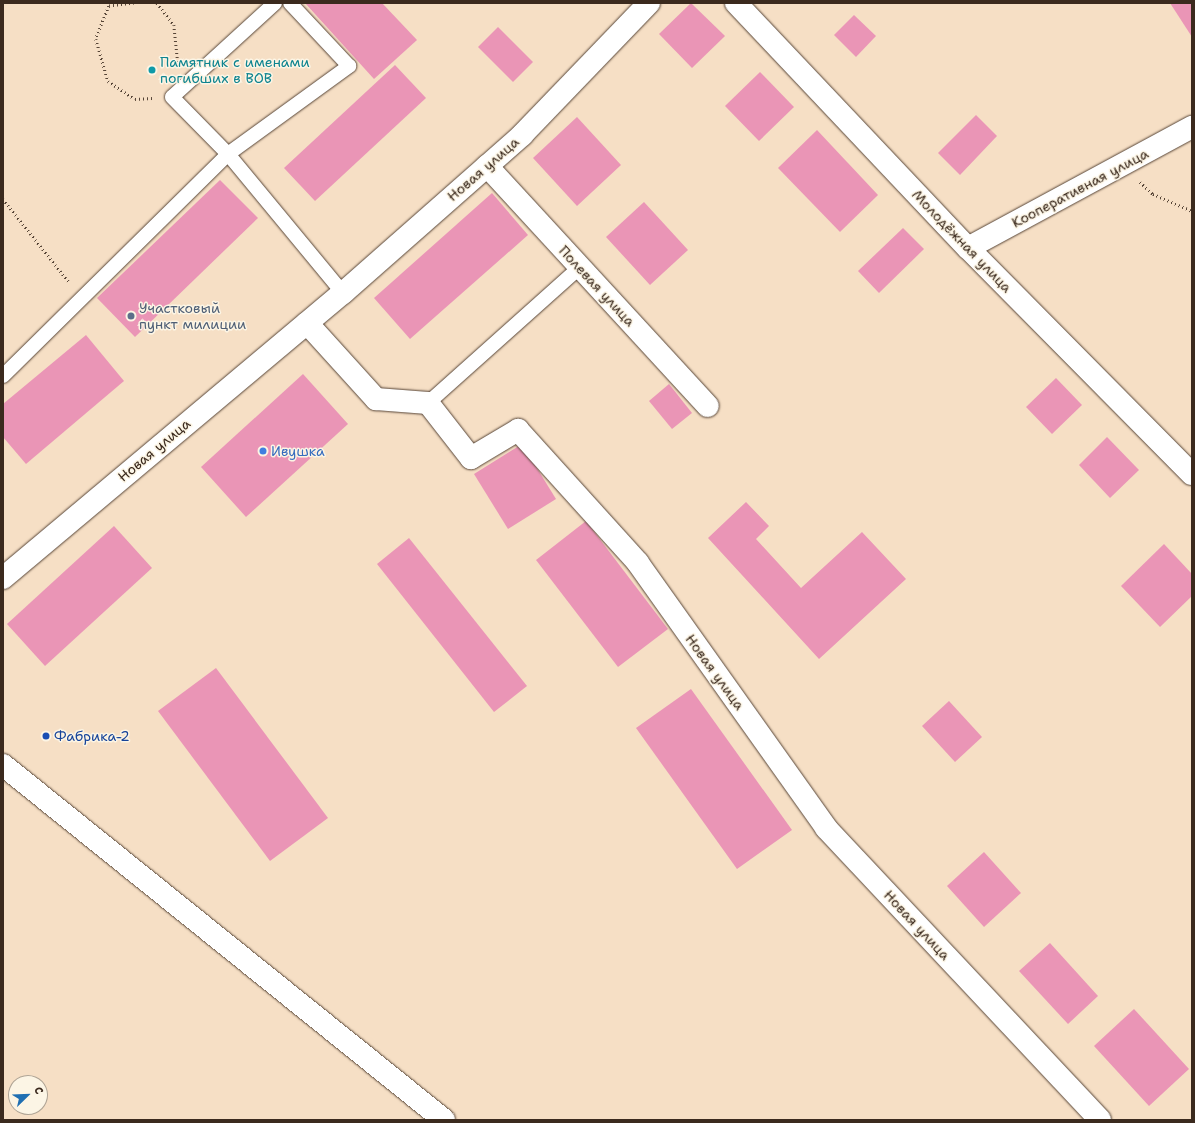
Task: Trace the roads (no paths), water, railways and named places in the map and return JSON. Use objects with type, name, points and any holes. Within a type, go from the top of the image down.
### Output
[{"type":"street","name":"Новая улица","points":[[3,578],[343,293],[522,135],[649,3]]},
{"type":"street","name":"Молодёжная улица","points":[[736,3],[968,248],[1192,474]]},
{"type":"street","name":"Кооперативная улица","points":[[968,248],[1192,127]]},
{"type":"street","name":"Полевая улица","points":[[487,166],[708,406]]},
{"type":"street","points":[[307,323],[376,399],[428,403]]},
{"type":"street","name":"Новая улица","points":[[428,403],[471,458],[518,430],[638,563],[826,828],[1100,1120]]},
{"type":"street","points":[[3,766],[444,1120]]},
{"type":"lane","points":[[274,3],[172,97],[228,154],[343,293]]},
{"type":"lane","points":[[3,376],[228,154],[349,66],[290,3]]},
{"type":"lane","points":[[428,403],[580,268]]},
{"type":"place","name":"Памятник с именами погибших в ВОВ","points":[[152,70]]},
{"type":"place","name":"Участковый пункт милиции","points":[[131,316]]},
{"type":"place","name":"Ивушка","points":[[263,451]]},
{"type":"place","name":"Фабрика-2","points":[[46,736]]}]
